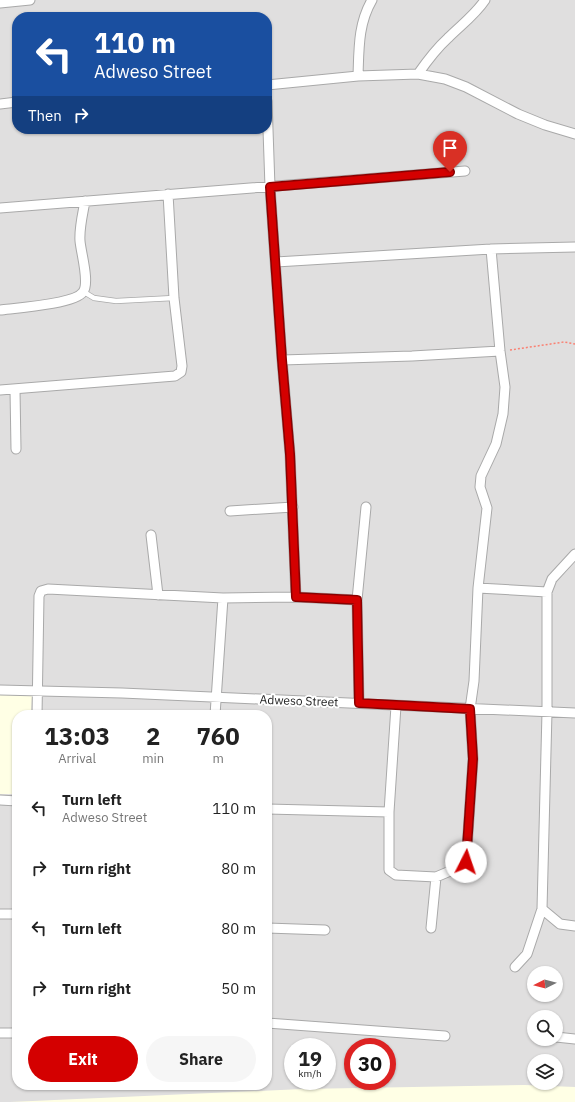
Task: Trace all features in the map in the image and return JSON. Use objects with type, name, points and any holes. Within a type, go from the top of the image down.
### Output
[{"type":"street","points":[[0,3],[30,0]]},
{"type":"street","points":[[358,76],[361,28],[372,0]]},
{"type":"street","points":[[418,74],[442,43],[477,12],[485,0]]},
{"type":"street","points":[[272,85],[358,76],[418,74],[446,79],[518,114],[545,125],[575,134]]},
{"type":"street","points":[[0,104],[12,103]]},
{"type":"street","points":[[268,134],[270,187],[290,454],[296,597]]},
{"type":"street","points":[[0,208],[465,171]]},
{"type":"street","points":[[0,390],[176,376],[181,372],[182,366],[174,298],[168,194]]},
{"type":"street","points":[[0,310],[57,304],[79,296],[84,292],[86,284],[80,239],[85,201]]},
{"type":"street","points":[[276,262],[491,249],[575,247]]},
{"type":"street","points":[[396,706],[389,812],[389,870],[396,875],[436,877],[462,866],[466,862],[473,759],[470,709],[474,681],[478,588],[486,508],[480,487],[481,476],[496,444],[503,414],[505,387],[500,351],[491,249]]},
{"type":"street","points":[[282,360],[500,351]]},
{"type":"street","points":[[15,390],[16,450]]},
{"type":"street","points":[[230,511],[293,507]]},
{"type":"street","points":[[359,703],[357,600],[366,507]]},
{"type":"street","points":[[150,535],[158,595]]},
{"type":"street","points":[[515,967],[527,954],[542,909],[547,712],[547,592],[552,579],[575,554]]},
{"type":"street","points":[[478,588],[547,592]]},
{"type":"street","points":[[37,710],[39,596],[41,591],[48,589],[223,598],[296,597],[357,600]]},
{"type":"street","points":[[215,710],[223,598]]},
{"type":"street","name":"Adweso Street","points":[[0,690],[359,703],[396,706],[575,713]]},
{"type":"street","points":[[0,800],[12,801]]},
{"type":"street","points":[[272,809],[389,812]]},
{"type":"street","points":[[431,928],[436,877]]},
{"type":"street","points":[[542,909],[560,924],[575,926]]},
{"type":"street","points":[[0,914],[12,914]]},
{"type":"street","points":[[272,928],[324,930]]},
{"type":"street","points":[[272,1023],[445,1036]]},
{"type":"street","points":[[0,1033],[12,1034]]},
{"type":"street","points":[[563,1038],[575,1039]]},
{"type":"lane","points":[[84,292],[94,298],[116,302],[174,298]]},
{"type":"path","points":[[500,351],[564,342],[575,344]]},
{"type":"shaded area","points":[[0,0],[575,0],[575,1102],[0,1102]]},
{"type":"shaded area","points":[[0,695],[32,695],[31,710],[12,710],[12,794],[0,794]]},
{"type":"shaded area","points":[[524,1085],[527,1085],[527,1090],[563,1090],[563,1087],[575,1087],[575,1102],[10,1102],[284,1090],[336,1090],[336,1088],[344,1088],[344,1090],[396,1090],[396,1087]]},
{"type":"route","points":[[450,172],[270,187],[290,454],[296,597],[357,600],[359,703],[470,709],[473,759],[466,862]]}]
